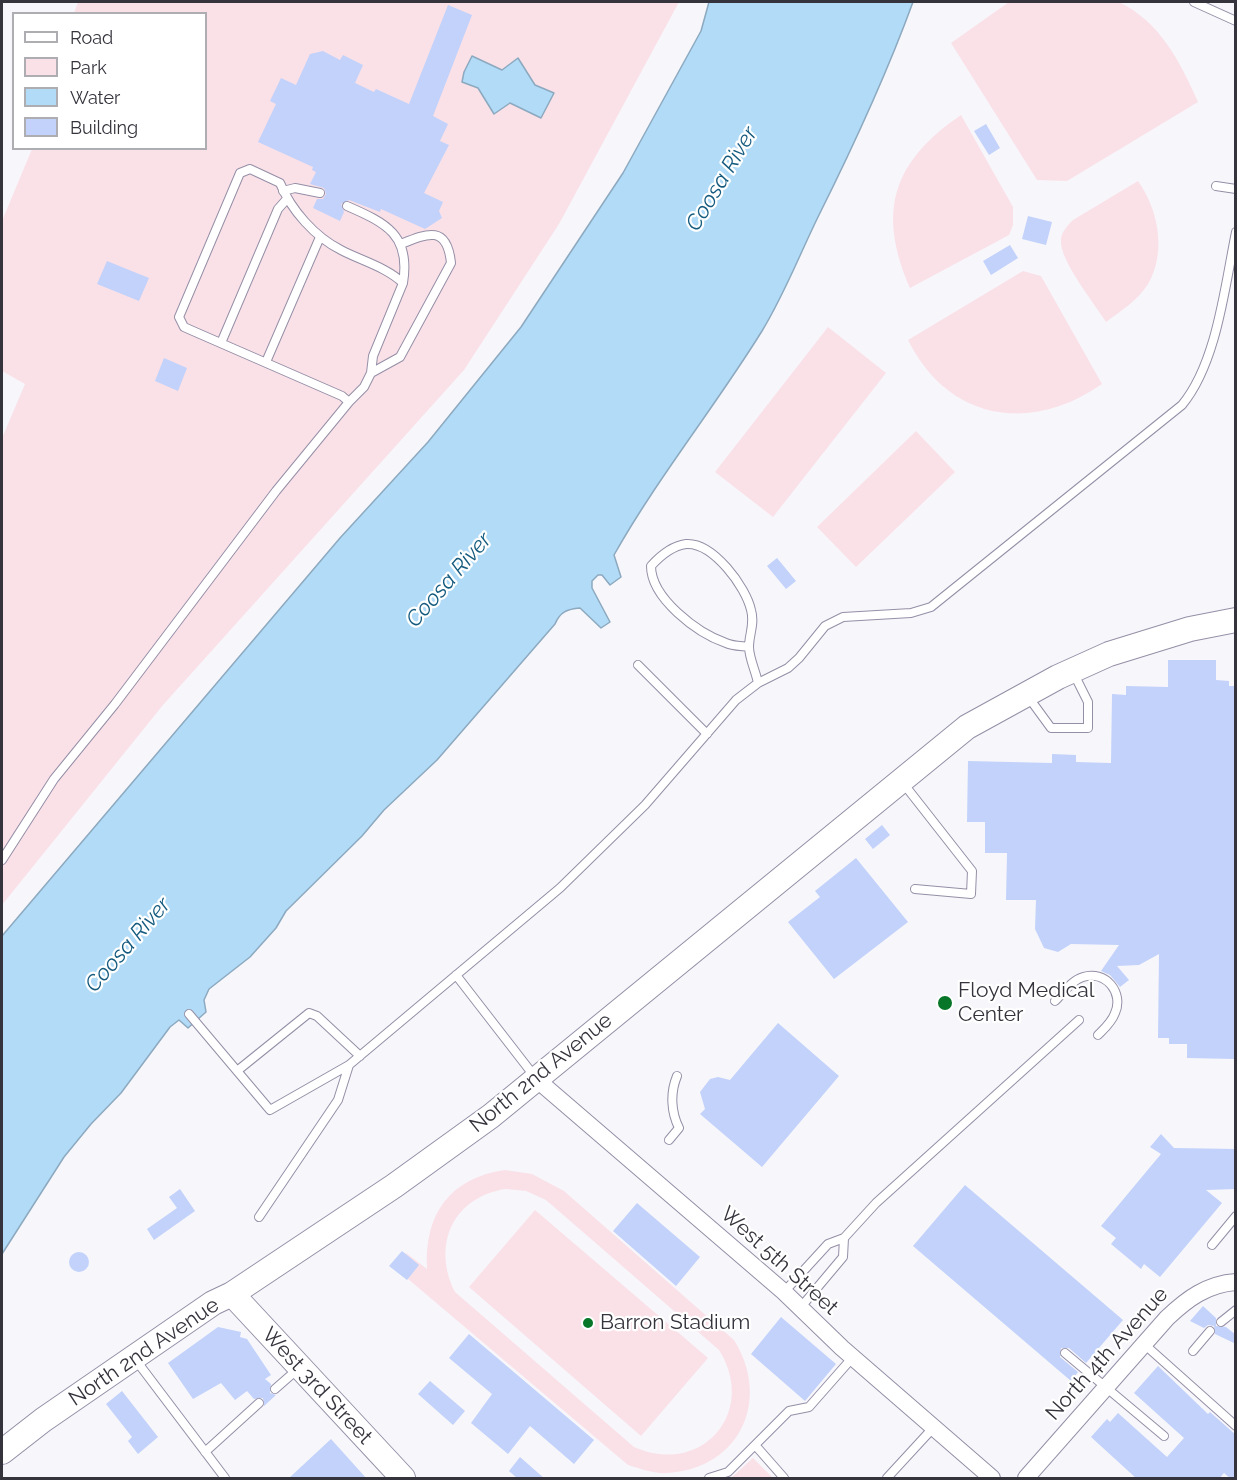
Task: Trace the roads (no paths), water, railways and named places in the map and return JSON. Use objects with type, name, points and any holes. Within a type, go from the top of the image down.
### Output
[{"type":"main road","name":"North 2nd Avenue","points":[[2,1452],[43,1420],[213,1303],[232,1294],[447,1149],[967,727],[1026,701],[1072,670],[1147,641],[1236,620]]},
{"type":"main road","name":"West 3rd Street","points":[[232,1294],[403,1479]]},
{"type":"street","name":"West 5th Street","points":[[536,1078],[784,1292],[853,1357],[992,1479]]},
{"type":"street","name":"North 4th Avenue","points":[[1026,1479],[1144,1344],[1187,1299],[1202,1291],[1236,1282]]},
{"type":"lane","points":[[1194,2],[1236,21]]},
{"type":"lane","points":[[349,402],[342,396],[184,327],[179,317],[181,306],[240,173],[250,169],[280,183],[286,200],[320,237],[339,249],[394,275],[403,283]]},
{"type":"lane","points":[[1216,186],[1236,189]]},
{"type":"lane","points":[[283,191],[295,188],[320,194]]},
{"type":"lane","points":[[221,343],[278,209],[286,200]]},
{"type":"lane","points":[[2,860],[54,779],[115,704],[276,491],[364,387],[371,373],[373,356],[403,283],[405,263],[401,244],[389,228],[347,206]]},
{"type":"lane","points":[[189,1014],[270,1110],[349,1065],[597,854],[645,805],[736,700],[758,683],[794,663],[825,626],[836,619],[852,616],[911,613],[931,607],[1182,405],[1201,375],[1210,349],[1236,232]]},
{"type":"lane","points":[[371,373],[400,357],[451,263],[450,246],[444,238],[431,234],[401,244]]},
{"type":"lane","points":[[266,362],[320,237]]},
{"type":"lane","points":[[749,647],[726,643],[679,613],[654,586],[651,566],[666,552],[685,544],[695,545],[714,556],[739,582],[749,601],[753,621],[749,647],[758,683]]},
{"type":"lane","points":[[638,665],[707,734]]},
{"type":"lane","points":[[1026,701],[1051,728],[1088,728],[1088,702],[1072,670]]},
{"type":"lane","points":[[901,780],[972,871],[971,894],[915,889]]},
{"type":"lane","points":[[456,975],[536,1078]]},
{"type":"lane","points":[[1055,1001],[1084,977],[1092,975],[1108,981],[1114,989],[1118,1003],[1115,1014],[1098,1035]]},
{"type":"lane","points":[[237,1071],[309,1013],[317,1016],[360,1056]]},
{"type":"lane","points":[[784,1292],[828,1244],[844,1238],[876,1203],[1079,1020]]},
{"type":"lane","points":[[259,1217],[338,1100],[349,1065]]},
{"type":"lane","points":[[669,1140],[679,1128],[675,1120],[672,1099],[677,1076]]},
{"type":"lane","points":[[1212,1245],[1236,1215]]},
{"type":"lane","points":[[801,1307],[843,1257],[844,1238]]},
{"type":"lane","points":[[1221,1322],[1236,1310]]},
{"type":"lane","points":[[1193,1351],[1210,1331]]},
{"type":"lane","points":[[1144,1344],[1236,1426]]},
{"type":"lane","points":[[1065,1353],[1164,1436]]},
{"type":"lane","points":[[709,1479],[728,1472],[789,1411],[809,1407],[853,1357]]},
{"type":"lane","points":[[134,1359],[225,1479]]},
{"type":"lane","points":[[275,1389],[300,1367]]},
{"type":"lane","points":[[205,1452],[259,1403]]},
{"type":"lane","points":[[887,1479],[933,1428]]},
{"type":"lane","points":[[755,1445],[784,1479]]},
{"type":"water","name":"Coosa River","points":[[709,2],[913,2],[892,57],[844,164],[770,317],[649,498],[614,555],[621,577],[610,585],[602,575],[598,575],[592,581],[592,588],[610,622],[601,628],[580,608],[568,610],[562,614],[437,760],[384,810],[362,836],[286,911],[276,928],[250,957],[209,989],[204,1000],[206,1012],[188,1028],[179,1020],[170,1027],[121,1093],[64,1157],[2,1254],[2,936],[340,538],[428,442],[521,327],[623,173],[701,31]]},
{"type":"water","points":[[472,56],[502,70],[518,58],[535,85],[554,93],[541,118],[510,103],[494,114],[478,88],[462,82]]},
{"type":"place","name":"Floyd Medical Center","points":[[945,1003]]},
{"type":"place","name":"Barron Stadium","points":[[588,1323]]}]
